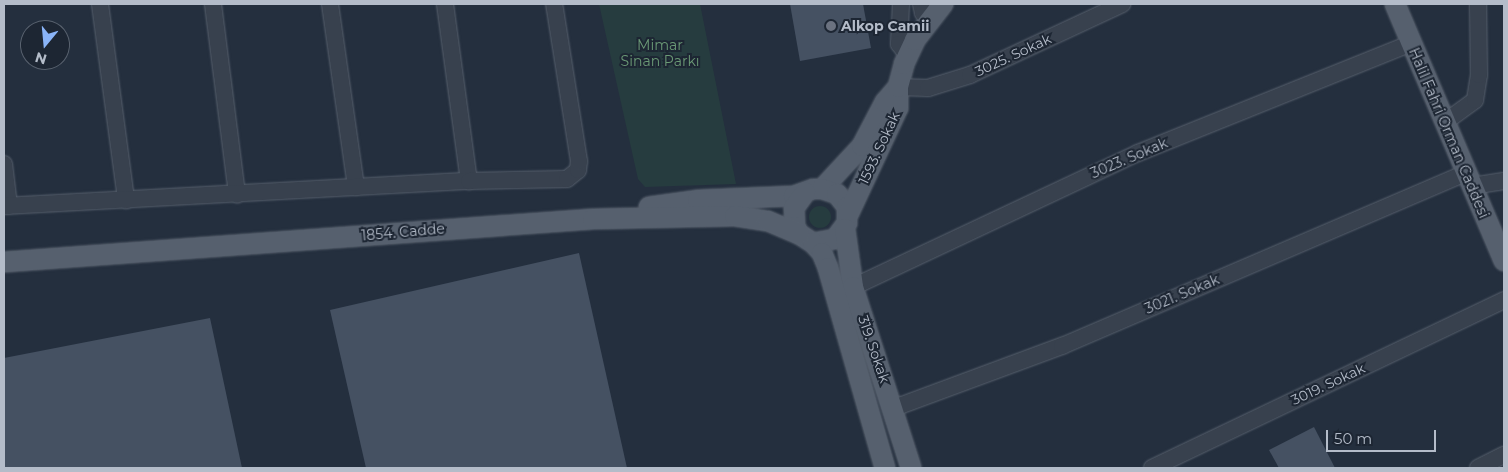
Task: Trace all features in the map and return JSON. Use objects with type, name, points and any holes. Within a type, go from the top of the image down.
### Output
[{"type":"main road","points":[[898,87],[926,12],[942,4]]},
{"type":"main road","name":"Halil Fahri Orman Caddesi","points":[[1395,4],[1504,262]]},
{"type":"main road","name":"1593. Sokak","points":[[813,191],[862,146],[885,102],[898,87]]},
{"type":"main road","name":"1593. Sokak","points":[[846,222],[898,108],[898,87]]},
{"type":"main road","points":[[593,218],[698,200],[778,198],[813,191],[837,194],[846,222],[828,242],[806,238],[794,226],[794,208],[813,191]]},
{"type":"main road","name":"1854. Cadde","points":[[4,262],[593,218],[735,216],[768,221],[806,238]]},
{"type":"main road","name":"319. Sokak","points":[[846,222],[845,252],[853,288],[894,408],[911,468]]},
{"type":"main road","name":"319. Sokak","points":[[806,238],[822,253],[828,268],[885,468]]},
{"type":"street","points":[[100,4],[126,200]]},
{"type":"street","points":[[213,4],[237,194]]},
{"type":"street","points":[[330,4],[356,187]]},
{"type":"street","points":[[445,4],[469,181]]},
{"type":"street","points":[[4,164],[6,206],[469,181],[561,180],[578,170],[579,161],[554,4]]},
{"type":"street","points":[[901,4],[899,44],[908,56]]},
{"type":"street","name":"3025. Sokak","points":[[898,87],[928,88],[970,75],[1122,4]]},
{"type":"street","points":[[1445,122],[1475,100],[1480,75],[1478,4]]},
{"type":"street","name":"3023. Sokak","points":[[853,288],[1138,153],[1411,42]]},
{"type":"street","name":"3021. Sokak","points":[[894,408],[1062,346],[1469,179],[1504,181]]},
{"type":"street","name":"3019. Sokak","points":[[1152,468],[1504,300]]},
{"type":"street","points":[[1478,468],[1504,455]]},
{"type":"green space","name":"Mimar Sinan Parkı","points":[[599,4],[700,4],[736,184],[645,187],[638,179]]},
{"type":"green space","points":[[820,206],[828,209],[831,217],[828,225],[820,228],[812,225],[809,217],[812,209]]},
{"type":"building","name":"Alkop Camii","points":[[790,4],[863,4],[871,48],[800,61]]},
{"type":"building","points":[[579,253],[627,468],[366,468],[330,310]]},
{"type":"building","points":[[210,318],[242,468],[4,468],[4,358]]},
{"type":"building","points":[[1314,427],[1335,468],[1279,468],[1269,450]]},
{"type":"place","name":"Alkop Camii","points":[[831,26]]}]
